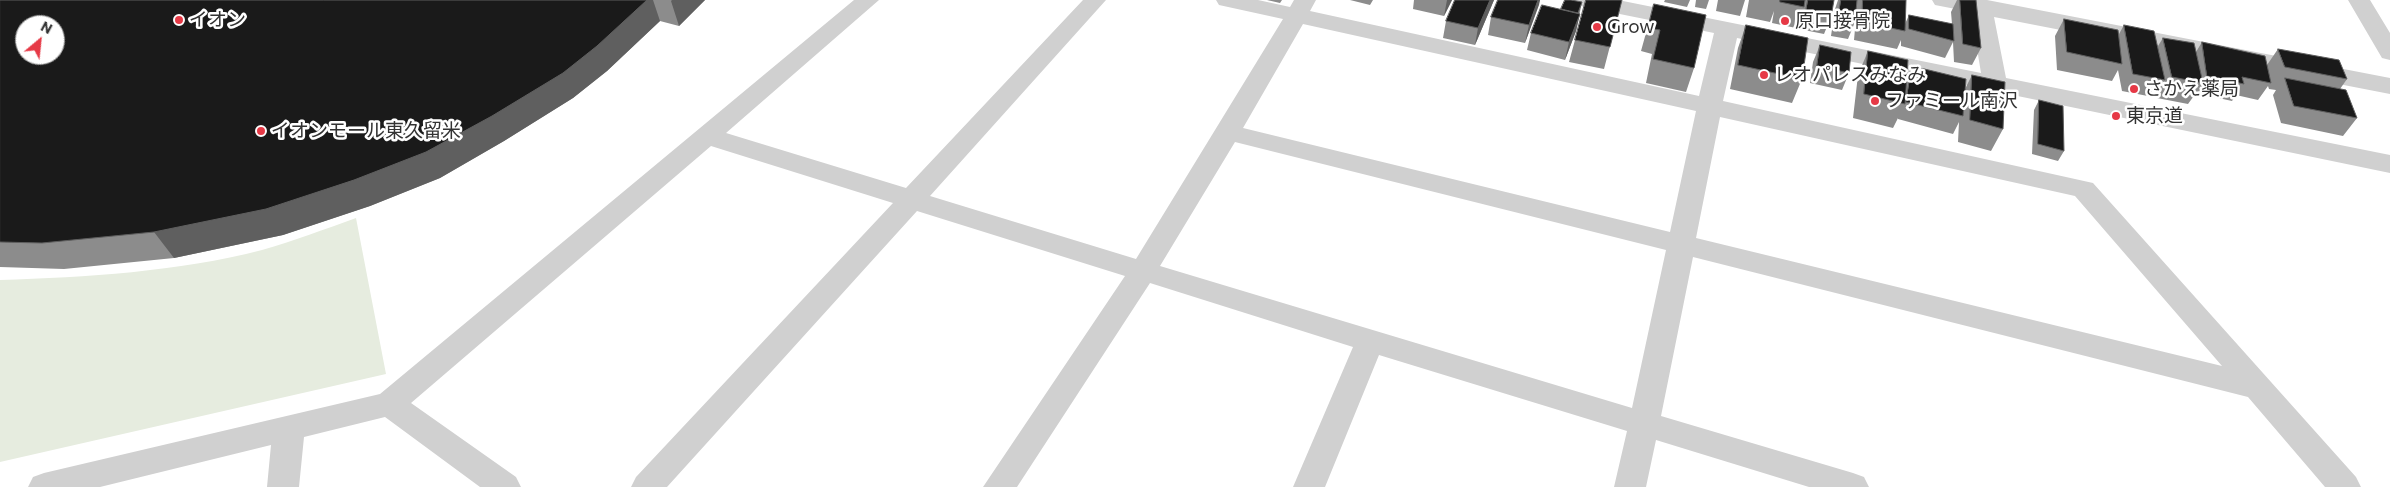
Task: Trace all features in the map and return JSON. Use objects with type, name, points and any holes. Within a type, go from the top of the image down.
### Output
[{"type":"street","points":[[44,487],[389,404],[868,0]]},
{"type":"street","points":[[647,487],[1095,0]]},
{"type":"street","points":[[1227,0],[1301,8],[1709,106],[2084,190],[2345,487]]},
{"type":"street","points":[[1585,0],[2390,164]]},
{"type":"street","points":[[1943,0],[1978,4],[2390,86]]},
{"type":"street","points":[[2359,0],[2390,53]]},
{"type":"street","points":[[1978,4],[1995,83]]},
{"type":"street","points":[[999,487],[1143,271],[1301,8]]},
{"type":"street","points":[[1630,487],[1727,28]]},
{"type":"street","points":[[1228,132],[2257,387]]},
{"type":"street","points":[[706,136],[1370,342],[1853,487]]},
{"type":"street","points":[[1309,487],[1370,342]]},
{"type":"street","points":[[389,404],[505,487]]},
{"type":"street","points":[[283,487],[290,428]]},
{"type":"shaded area","points":[[356,218],[386,374],[0,462],[0,280],[99,275],[197,264],[262,250]]},
{"type":"building","name":"イオンモール東久留米","points":[[0,0],[647,0],[597,46],[563,73],[492,116],[426,152],[354,180],[266,209],[154,232],[42,243],[0,242]]},
{"type":"building","points":[[1455,0],[1490,0],[1478,28],[1446,21]]},
{"type":"building","points":[[1498,0],[1538,0],[1529,25],[1491,17]]},
{"type":"building","points":[[1565,0],[1582,2],[1578,13],[1561,9]]},
{"type":"building","points":[[1586,0],[1622,0],[1610,47],[1575,40]]},
{"type":"building","points":[[1780,0],[1805,0],[1804,7],[1780,2]]},
{"type":"building","points":[[1808,0],[1834,0],[1831,17],[1806,11]]},
{"type":"building","points":[[1841,0],[1857,0],[1855,22],[1838,19]]},
{"type":"building","points":[[1863,0],[1906,0],[1905,31],[1862,22]]},
{"type":"building","points":[[1960,0],[1976,0],[1981,48],[1963,44]]},
{"type":"building","points":[[1654,4],[1706,15],[1694,68],[1653,59],[1660,30],[1648,28]]},
{"type":"building","points":[[1542,5],[1580,14],[1569,42],[1531,33]]},
{"type":"building","points":[[1909,15],[1953,24],[1954,41],[1909,29]]},
{"type":"building","points":[[2064,19],[2118,30],[2122,64],[2067,52]]},
{"type":"building","points":[[1746,25],[1808,38],[1802,79],[1738,65]]},
{"type":"building","points":[[2124,25],[2154,31],[2165,80],[2133,74]]},
{"type":"building","points":[[2163,38],[2194,43],[2203,83],[2172,77]]},
{"type":"building","points":[[2202,42],[2265,56],[2271,83],[2242,77],[2244,84],[2207,76]]},
{"type":"building","points":[[1820,45],[1851,52],[1849,73],[1817,66]]},
{"type":"building","points":[[2278,49],[2339,60],[2347,79],[2285,67]]},
{"type":"building","points":[[1868,51],[1908,60],[1905,104],[1864,94]]},
{"type":"building","points":[[1912,66],[1966,79],[1963,116],[1906,102]]},
{"type":"building","points":[[1972,75],[2005,82],[2003,129],[1970,120]]},
{"type":"building","points":[[2285,78],[2346,90],[2357,118],[2294,106]]},
{"type":"building","points":[[2039,100],[2063,106],[2064,151],[2038,144]]},
{"type":"place","name":"イオン","points":[[179,20]]},
{"type":"place","name":"原口接骨院","points":[[1785,21]]},
{"type":"place","name":"Grow","points":[[1597,27]]},
{"type":"place","name":"レオパレスみなみ","points":[[1764,75]]},
{"type":"place","name":"さかえ薬局","points":[[2134,89]]},
{"type":"place","name":"ファミール南沢","points":[[1875,101]]},
{"type":"place","name":"東京道","points":[[2116,116]]},
{"type":"place","name":"イオンモール東久留米","points":[[261,131]]}]
